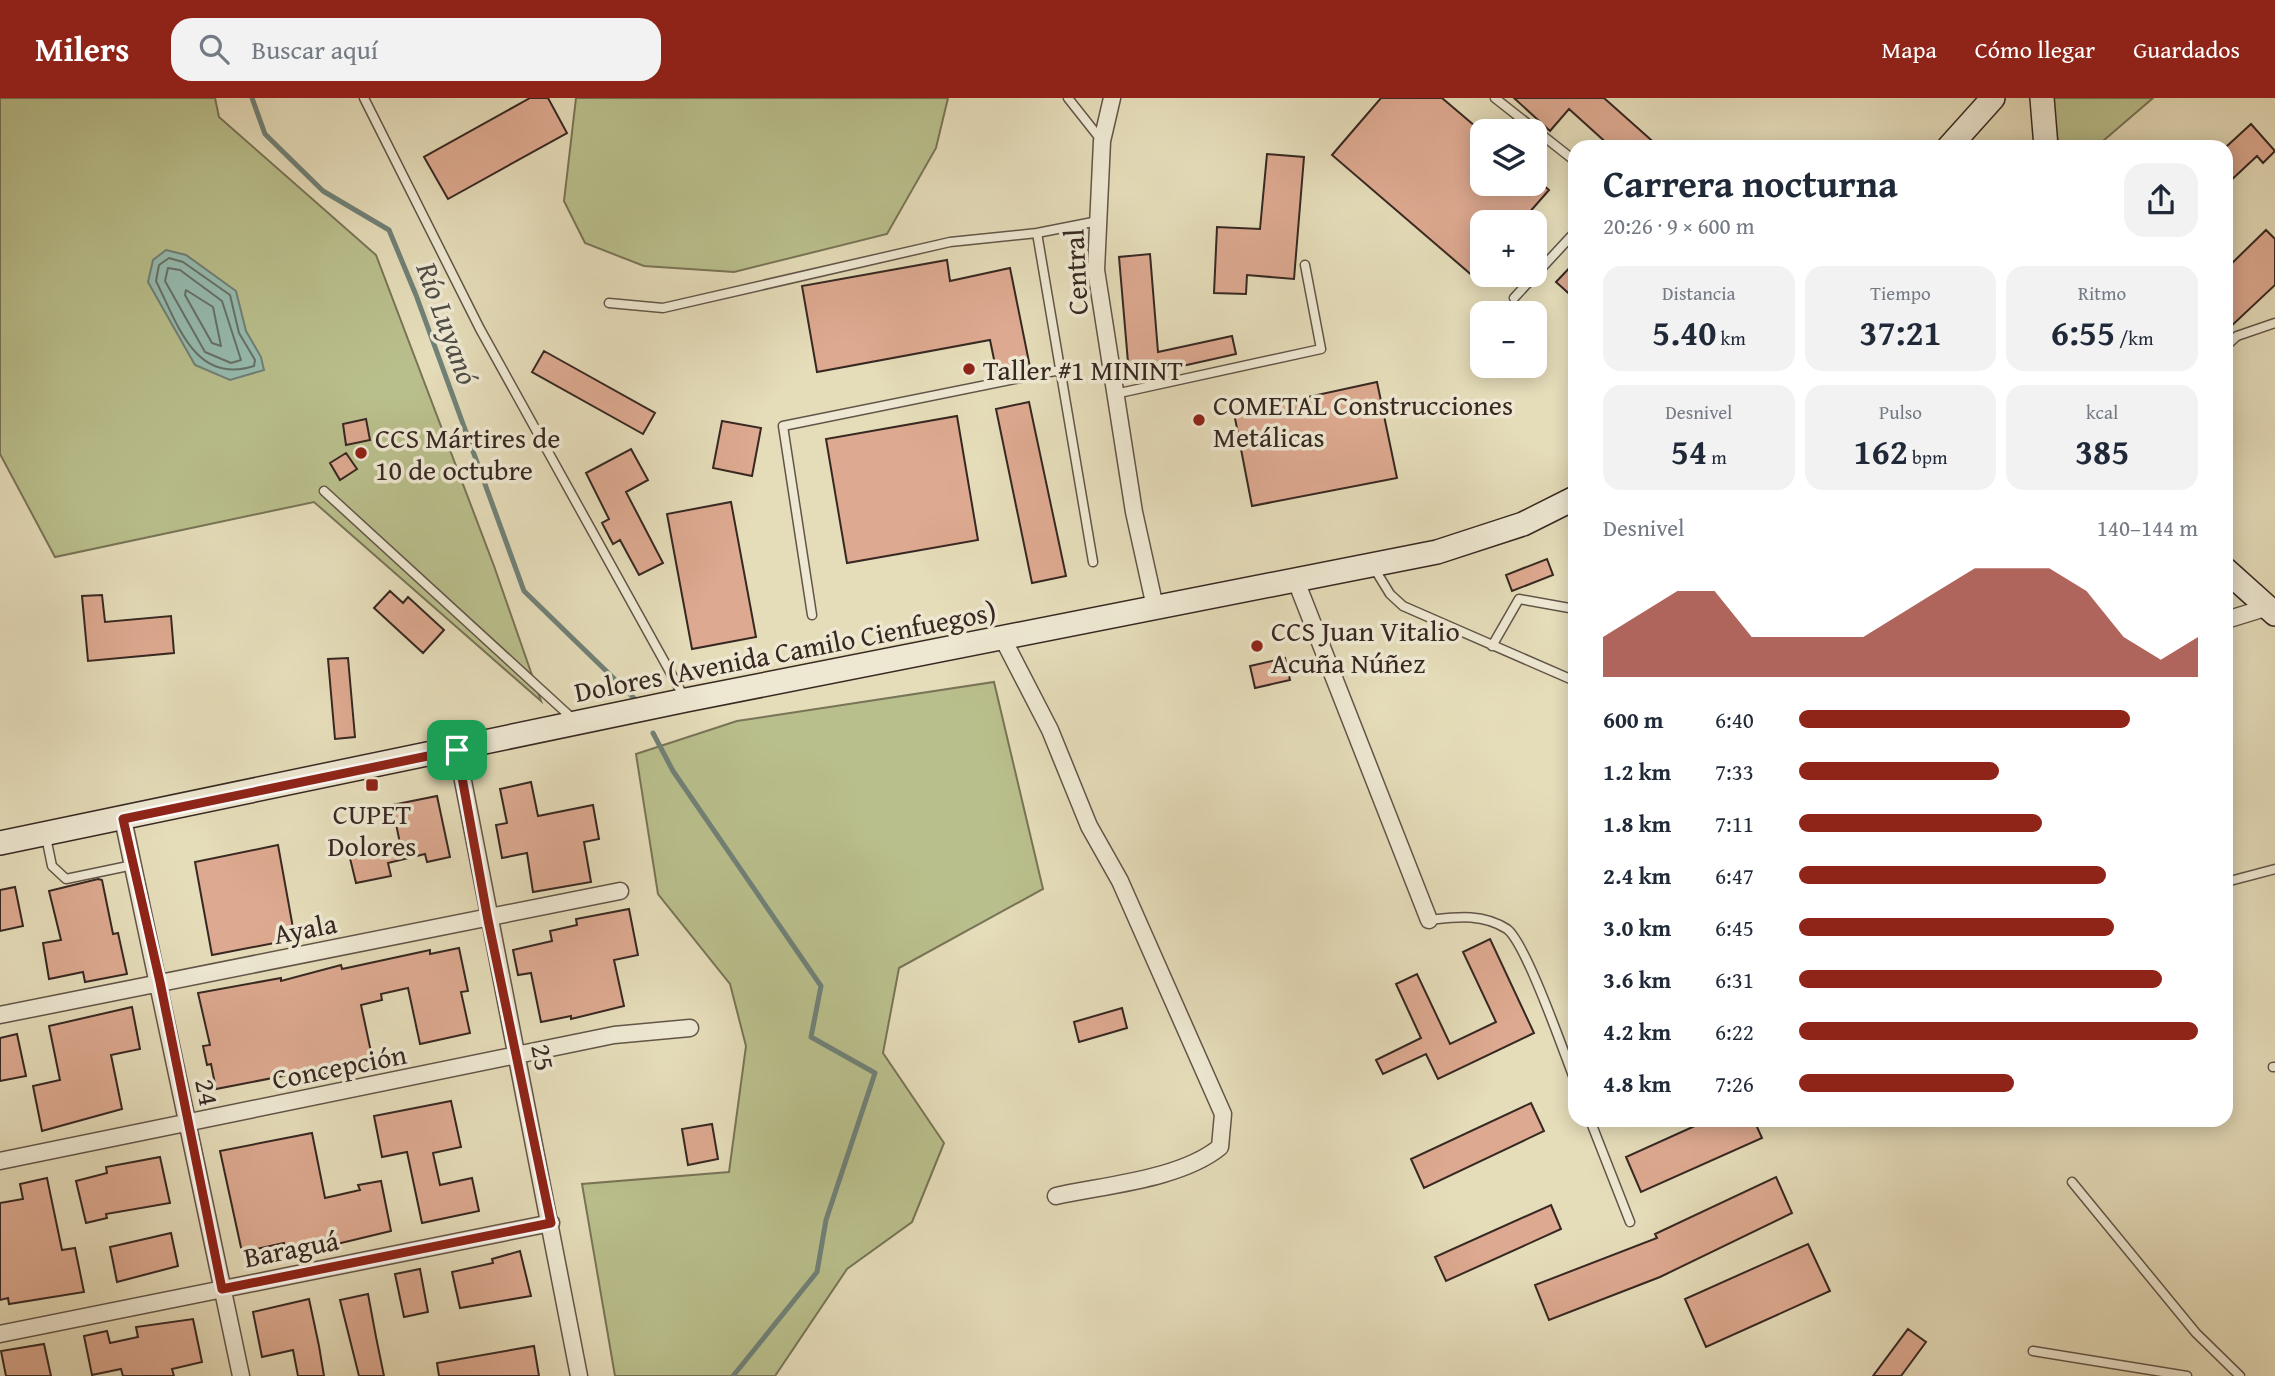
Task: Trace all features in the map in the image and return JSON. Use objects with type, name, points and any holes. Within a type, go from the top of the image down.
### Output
[{"type":"main road","points":[[1955,140],[1993,98]]},
{"type":"main road","points":[[2042,98],[2045,140]]},
{"type":"main road","name":"Dolores (Avenida Camilo Cienfuegos)","points":[[0,843],[457,750],[686,700],[1437,552],[1523,524],[1568,502]]},
{"type":"main road","points":[[2233,576],[2272,610]]},
{"type":"street","name":"Central","points":[[1112,98],[1102,141],[1096,270],[1134,512],[1155,607]]},
{"type":"street","points":[[1296,581],[1429,920]]},
{"type":"street","points":[[2233,618],[2272,610]]},
{"type":"street","points":[[1002,637],[1050,730],[1088,826],[1120,881],[1223,1114],[1220,1147],[1204,1160],[1179,1169],[1056,1196]]},
{"type":"street","name":"25","points":[[457,750],[579,1376]]},
{"type":"street","name":"24","points":[[123,819],[160,982],[241,1376]]},
{"type":"street","name":"Ayala","points":[[0,1015],[488,920],[620,891]]},
{"type":"street","name":"Concepción","points":[[0,1161],[614,1035],[690,1028]]},
{"type":"street","name":"Baraguá","points":[[0,1334],[551,1223]]},
{"type":"lane","points":[[364,98],[480,329],[686,700]]},
{"type":"lane","points":[[1068,98],[1102,141]]},
{"type":"lane","points":[[1495,98],[1568,155]]},
{"type":"lane","points":[[609,303],[663,308],[950,242],[1037,233],[1098,221]]},
{"type":"lane","points":[[1037,233],[1093,562]]},
{"type":"lane","points":[[1514,298],[1568,240]]},
{"type":"lane","points":[[1115,394],[1321,349],[1305,265]]},
{"type":"lane","points":[[2233,340],[2275,323]]},
{"type":"lane","points":[[812,615],[783,426],[1060,370]]},
{"type":"lane","points":[[324,491],[577,723]]},
{"type":"lane","points":[[1373,565],[1390,594],[1403,606],[1568,678]]},
{"type":"lane","points":[[1492,646],[1519,599],[1568,608]]},
{"type":"lane","points":[[46,834],[52,866],[66,878],[133,865]]},
{"type":"lane","points":[[2233,880],[2275,869]]},
{"type":"lane","points":[[1429,920],[1473,916],[1508,930],[1530,967],[1568,1063]]},
{"type":"lane","points":[[1593,1127],[1630,1222]]},
{"type":"lane","points":[[2071,1182],[2196,1333],[2240,1376]]},
{"type":"lane","points":[[2033,1351],[2187,1376]]},
{"type":"green space","points":[[0,98],[215,98],[219,117],[376,255],[494,566],[541,701],[314,502],[55,557],[0,454]]},
{"type":"green space","points":[[576,98],[948,98],[936,148],[887,234],[734,272],[644,266],[585,243],[564,201]]},
{"type":"green space","points":[[2054,98],[2153,98],[2104,140],[2058,140],[2052,110]]},
{"type":"green space","points":[[994,682],[1043,889],[899,968],[883,1053],[944,1143],[912,1222],[847,1269],[775,1376],[615,1376],[582,1184],[729,1172],[746,1046],[730,984],[658,894],[636,754],[737,721]]},
{"type":"water","points":[[166,250],[186,255],[236,291],[246,331],[261,357],[264,370],[230,380],[195,365],[148,282],[153,260]]},
{"type":"building","points":[[530,98],[548,98],[567,133],[448,199],[424,157]]},
{"type":"building","points":[[1381,98],[1442,98],[1470,122],[1470,196],[1544,196],[1532,210],[1470,210],[1470,274],[1332,155]]},
{"type":"building","points":[[1514,98],[1604,98],[1651,140],[1603,140],[1569,109],[1550,131],[1547,128],[1547,119],[1537,119]]},
{"type":"building","points":[[2251,124],[2275,151],[2263,163],[2257,156],[2233,178],[2233,141]]},
{"type":"building","points":[[1267,154],[1304,157],[1294,279],[1247,275],[1246,294],[1214,293],[1217,227],[1260,229]]},
{"type":"building","points":[[2266,230],[2275,239],[2275,285],[2233,324],[2233,262]]},
{"type":"building","points":[[1150,254],[1158,352],[1232,336],[1236,354],[1160,371],[1129,374],[1119,257]]},
{"type":"building","points":[[947,260],[950,281],[1010,268],[1030,367],[997,374],[990,340],[817,372],[802,286]]},
{"type":"building","points":[[1568,269],[1568,293],[1556,282]]},
{"type":"building","points":[[544,351],[655,413],[643,434],[532,372]]},
{"type":"building","points":[[1377,382],[1397,478],[1252,506],[1234,413]]},
{"type":"building","points":[[1029,402],[1066,576],[1032,583],[996,409]]},
{"type":"building","points":[[957,416],[978,540],[847,563],[826,439]]},
{"type":"building","points":[[366,419],[370,440],[346,445],[343,424]]},
{"type":"building","points":[[722,421],[761,428],[752,476],[713,468]]},
{"type":"building","points":[[631,449],[648,480],[626,492],[663,563],[639,575],[620,540],[613,544],[602,523],[609,519],[586,473]]},
{"type":"building","points":[[346,453],[357,469],[340,480],[330,463]]},
{"type":"building","points":[[731,502],[756,637],[692,649],[667,514]]},
{"type":"building","points":[[1547,559],[1553,575],[1512,591],[1506,575]]},
{"type":"building","points":[[390,591],[403,603],[408,597],[444,630],[423,653],[374,608]]},
{"type":"building","points":[[102,595],[105,622],[171,616],[174,653],[88,661],[82,596]]},
{"type":"building","points":[[348,658],[355,737],[335,739],[328,659]]},
{"type":"building","points":[[1285,658],[1290,680],[1255,688],[1250,666]]},
{"type":"building","points":[[531,782],[538,816],[593,805],[599,839],[584,842],[591,882],[533,892],[527,853],[502,858],[496,825],[507,823],[500,789]]},
{"type":"building","points":[[437,796],[450,857],[427,862],[425,854],[388,863],[391,876],[356,883],[349,854],[400,843],[392,805]]},
{"type":"building","points":[[278,845],[295,939],[212,955],[195,862]]},
{"type":"building","points":[[102,880],[113,934],[118,933],[127,974],[85,982],[83,972],[49,979],[43,943],[61,940],[49,891]]},
{"type":"building","points":[[15,887],[23,926],[0,931],[0,890]]},
{"type":"building","points":[[629,909],[638,955],[614,960],[624,1006],[571,1019],[571,1016],[541,1022],[531,973],[518,975],[513,950],[552,941],[550,931],[577,925],[576,919]]},
{"type":"building","points":[[1490,939],[1534,1033],[1438,1079],[1426,1054],[1383,1074],[1376,1060],[1421,1038],[1396,984],[1417,974],[1450,1044],[1496,1022],[1463,952]]},
{"type":"building","points":[[459,948],[468,991],[461,992],[470,1033],[420,1044],[408,988],[381,994],[382,1000],[361,1005],[374,1066],[315,1075],[314,1070],[216,1089],[211,1064],[207,1065],[203,1046],[210,1045],[198,993],[281,978],[281,981],[341,965],[342,969],[430,950],[430,954]]},
{"type":"building","points":[[132,1007],[140,1049],[111,1055],[122,1109],[42,1131],[33,1086],[60,1080],[49,1026]]},
{"type":"building","points":[[1122,1008],[1127,1028],[1079,1042],[1074,1022]]},
{"type":"building","points":[[17,1034],[26,1076],[0,1081],[0,1038]]},
{"type":"building","points":[[451,1101],[461,1147],[433,1153],[440,1185],[472,1178],[479,1211],[422,1223],[407,1152],[382,1157],[374,1116]]},
{"type":"building","points":[[1531,1103],[1544,1131],[1424,1188],[1411,1159]]},
{"type":"building","points":[[712,1124],[718,1159],[688,1165],[682,1129]]},
{"type":"building","points":[[1692,1127],[1757,1127],[1762,1138],[1641,1192],[1626,1157]]},
{"type":"building","points":[[312,1133],[325,1198],[360,1190],[358,1185],[381,1181],[391,1231],[287,1256],[284,1243],[242,1252],[220,1151]]},
{"type":"building","points":[[160,1157],[170,1203],[106,1214],[107,1218],[86,1223],[76,1181],[107,1173],[106,1167]]},
{"type":"building","points":[[1776,1177],[1792,1213],[1660,1277],[1549,1320],[1535,1285],[1657,1238],[1655,1234]]},
{"type":"building","points":[[47,1178],[62,1250],[75,1248],[84,1292],[9,1304],[8,1298],[0,1300],[0,1203],[23,1199],[20,1184]]},
{"type":"building","points":[[1551,1205],[1561,1229],[1446,1281],[1435,1257]]},
{"type":"building","points":[[171,1233],[178,1266],[117,1282],[110,1247]]},
{"type":"building","points":[[1808,1244],[1830,1291],[1706,1347],[1685,1299]]},
{"type":"building","points":[[520,1251],[531,1296],[460,1308],[452,1272],[493,1263],[492,1259]]},
{"type":"building","points":[[420,1269],[428,1312],[404,1317],[395,1274]]},
{"type":"building","points":[[368,1294],[384,1376],[359,1376],[340,1300]]},
{"type":"building","points":[[309,1299],[324,1376],[298,1376],[293,1350],[262,1357],[253,1312]]},
{"type":"building","points":[[193,1319],[202,1362],[172,1369],[174,1376],[123,1376],[121,1369],[92,1375],[84,1336],[107,1331],[110,1343],[138,1337],[136,1327]]},
{"type":"building","points":[[1908,1329],[1926,1342],[1901,1376],[1873,1376]]},
{"type":"building","points":[[44,1344],[51,1376],[6,1376],[1,1351]]},
{"type":"building","points":[[534,1346],[539,1376],[439,1376],[437,1363]]},
{"type":"waterway","name":"Río Luyanó","points":[[252,98],[265,134],[323,191],[389,230],[416,295],[524,591],[634,698]]},
{"type":"waterway","points":[[653,733],[673,771],[821,986],[811,1037],[875,1073],[826,1220],[817,1272],[733,1376]]},
{"type":"place","name":"Taller #1 MININT","points":[[969,369]]},
{"type":"place","name":"COMETAL Construcciones Metálicas","points":[[1199,420]]},
{"type":"place","name":"CCS Mártires de 10 de octubre","points":[[361,453]]},
{"type":"place","name":"CCS Juan Vitalio Acuña Núñez","points":[[1257,646]]},
{"type":"place","name":"CUPET Dolores","points":[[372,785]]},
{"type":"route","points":[[457,750],[488,920],[551,1223],[222,1289],[160,982],[123,819],[457,750]]}]
